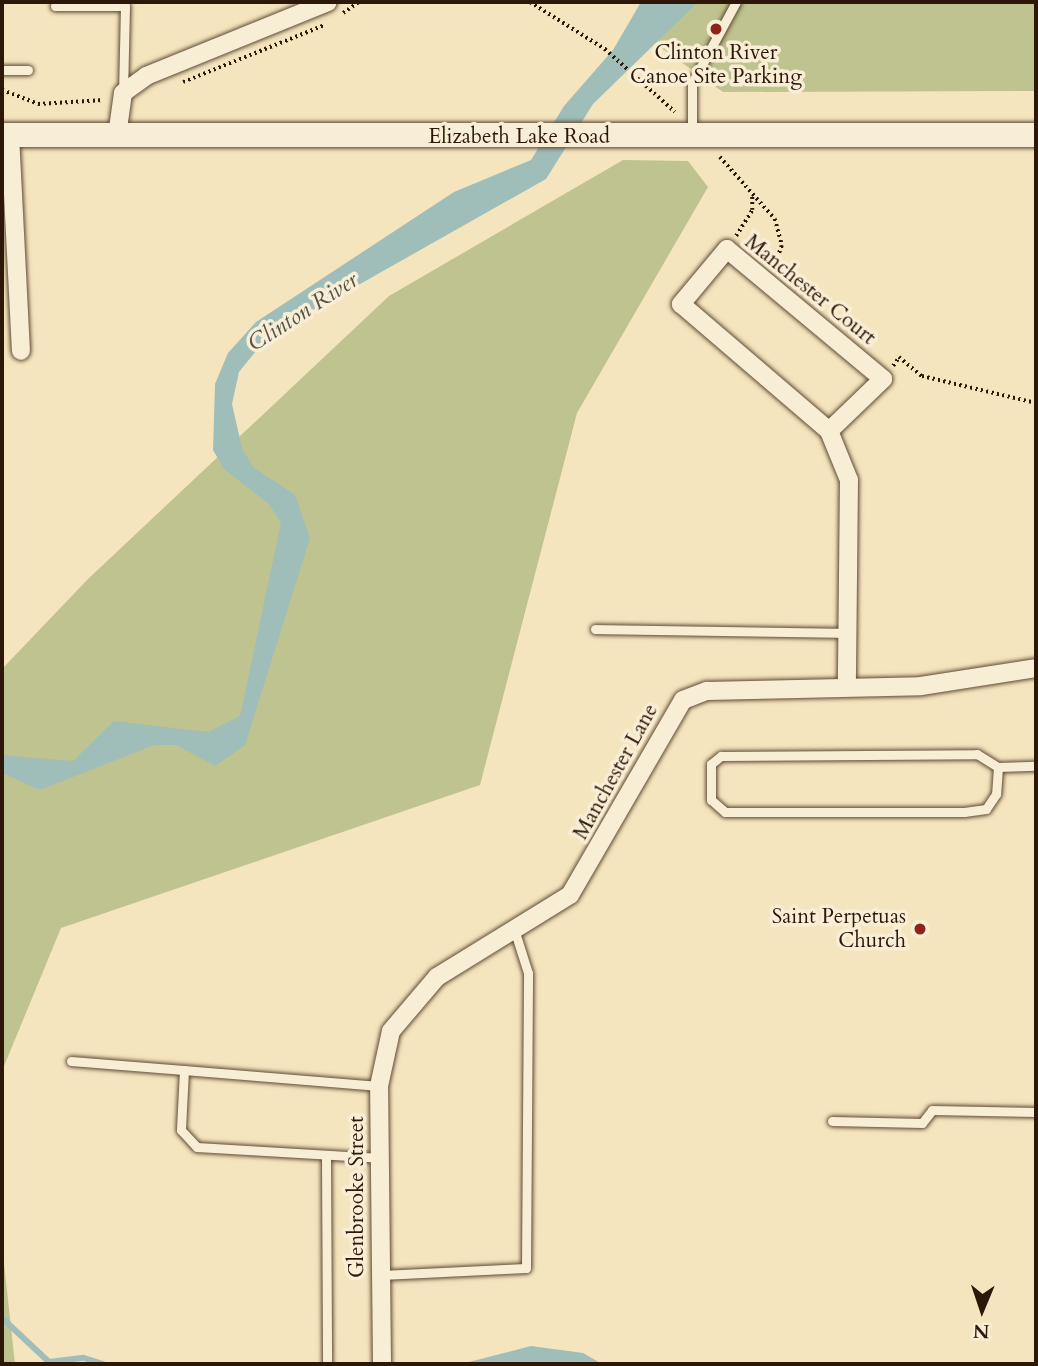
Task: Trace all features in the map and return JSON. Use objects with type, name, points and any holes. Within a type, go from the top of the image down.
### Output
[{"type":"street","points":[[117,136],[122,97],[146,76],[328,2]]},
{"type":"street","points":[[6,135],[21,351]]},
{"type":"street","name":"Elizabeth Lake Road","points":[[6,135],[1036,135]]},
{"type":"street","name":"Manchester Court","points":[[847,687],[849,480],[829,431],[681,304],[727,249],[767,278],[883,379]]},
{"type":"street","points":[[829,431],[883,379]]},
{"type":"street","name":"Manchester Lane","points":[[391,1031],[438,976],[515,932],[570,895],[683,700],[707,691],[921,686],[1033,666]]},
{"type":"street","name":"Glenbrooke Street","points":[[382,1364],[379,1086],[391,1031]]},
{"type":"lane","points":[[692,136],[692,83],[736,2]]},
{"type":"lane","points":[[55,6],[125,6],[122,97]]},
{"type":"lane","points":[[2,70],[28,70]]},
{"type":"lane","points":[[595,629],[848,633]]},
{"type":"lane","points":[[998,767],[996,794],[986,809],[724,812],[711,800],[711,764],[721,756],[977,754],[998,767],[1036,766]]},
{"type":"lane","points":[[381,1275],[526,1268],[528,973],[515,932]]},
{"type":"lane","points":[[71,1061],[379,1086]]},
{"type":"lane","points":[[184,1070],[181,1130],[197,1147],[380,1158]]},
{"type":"lane","points":[[832,1121],[922,1123],[932,1110],[1036,1112]]},
{"type":"lane","points":[[326,1155],[327,1364]]},
{"type":"path","points":[[530,2],[605,49],[675,111],[692,136],[720,157],[781,233],[781,258],[767,278]]},
{"type":"path","points":[[2,90],[37,104],[122,97]]},
{"type":"path","points":[[727,249],[752,210],[752,195]]},
{"type":"path","points":[[883,379],[899,358],[922,376],[1036,403]]},
{"type":"green space","points":[[683,2],[1036,2],[1036,91],[723,92],[653,42]]},
{"type":"green space","points":[[623,160],[688,161],[708,187],[577,413],[480,785],[61,928],[2,1071],[2,669],[88,579],[389,296]]},
{"type":"green space","points":[[2,1245],[15,1364],[2,1364]]},
{"type":"water","name":"Clinton River","points":[[641,2],[698,2],[593,104],[546,179],[268,336],[239,372],[232,404],[242,448],[253,467],[295,495],[310,538],[245,745],[215,766],[176,745],[154,745],[40,790],[2,773],[2,755],[73,761],[114,721],[208,732],[240,716],[281,523],[269,504],[224,469],[213,450],[215,384],[228,353],[256,322],[454,192],[531,160],[564,106],[613,50]]},
{"type":"water","points":[[531,1346],[583,1353],[602,1364],[461,1364]]},
{"type":"waterway","points":[[2,1318],[49,1362],[84,1358],[103,1364]]},
{"type":"place","name":"Clinton River Canoe Site Parking","points":[[716,29]]},
{"type":"place","name":"Saint Perpetuas Church","points":[[920,929]]}]
